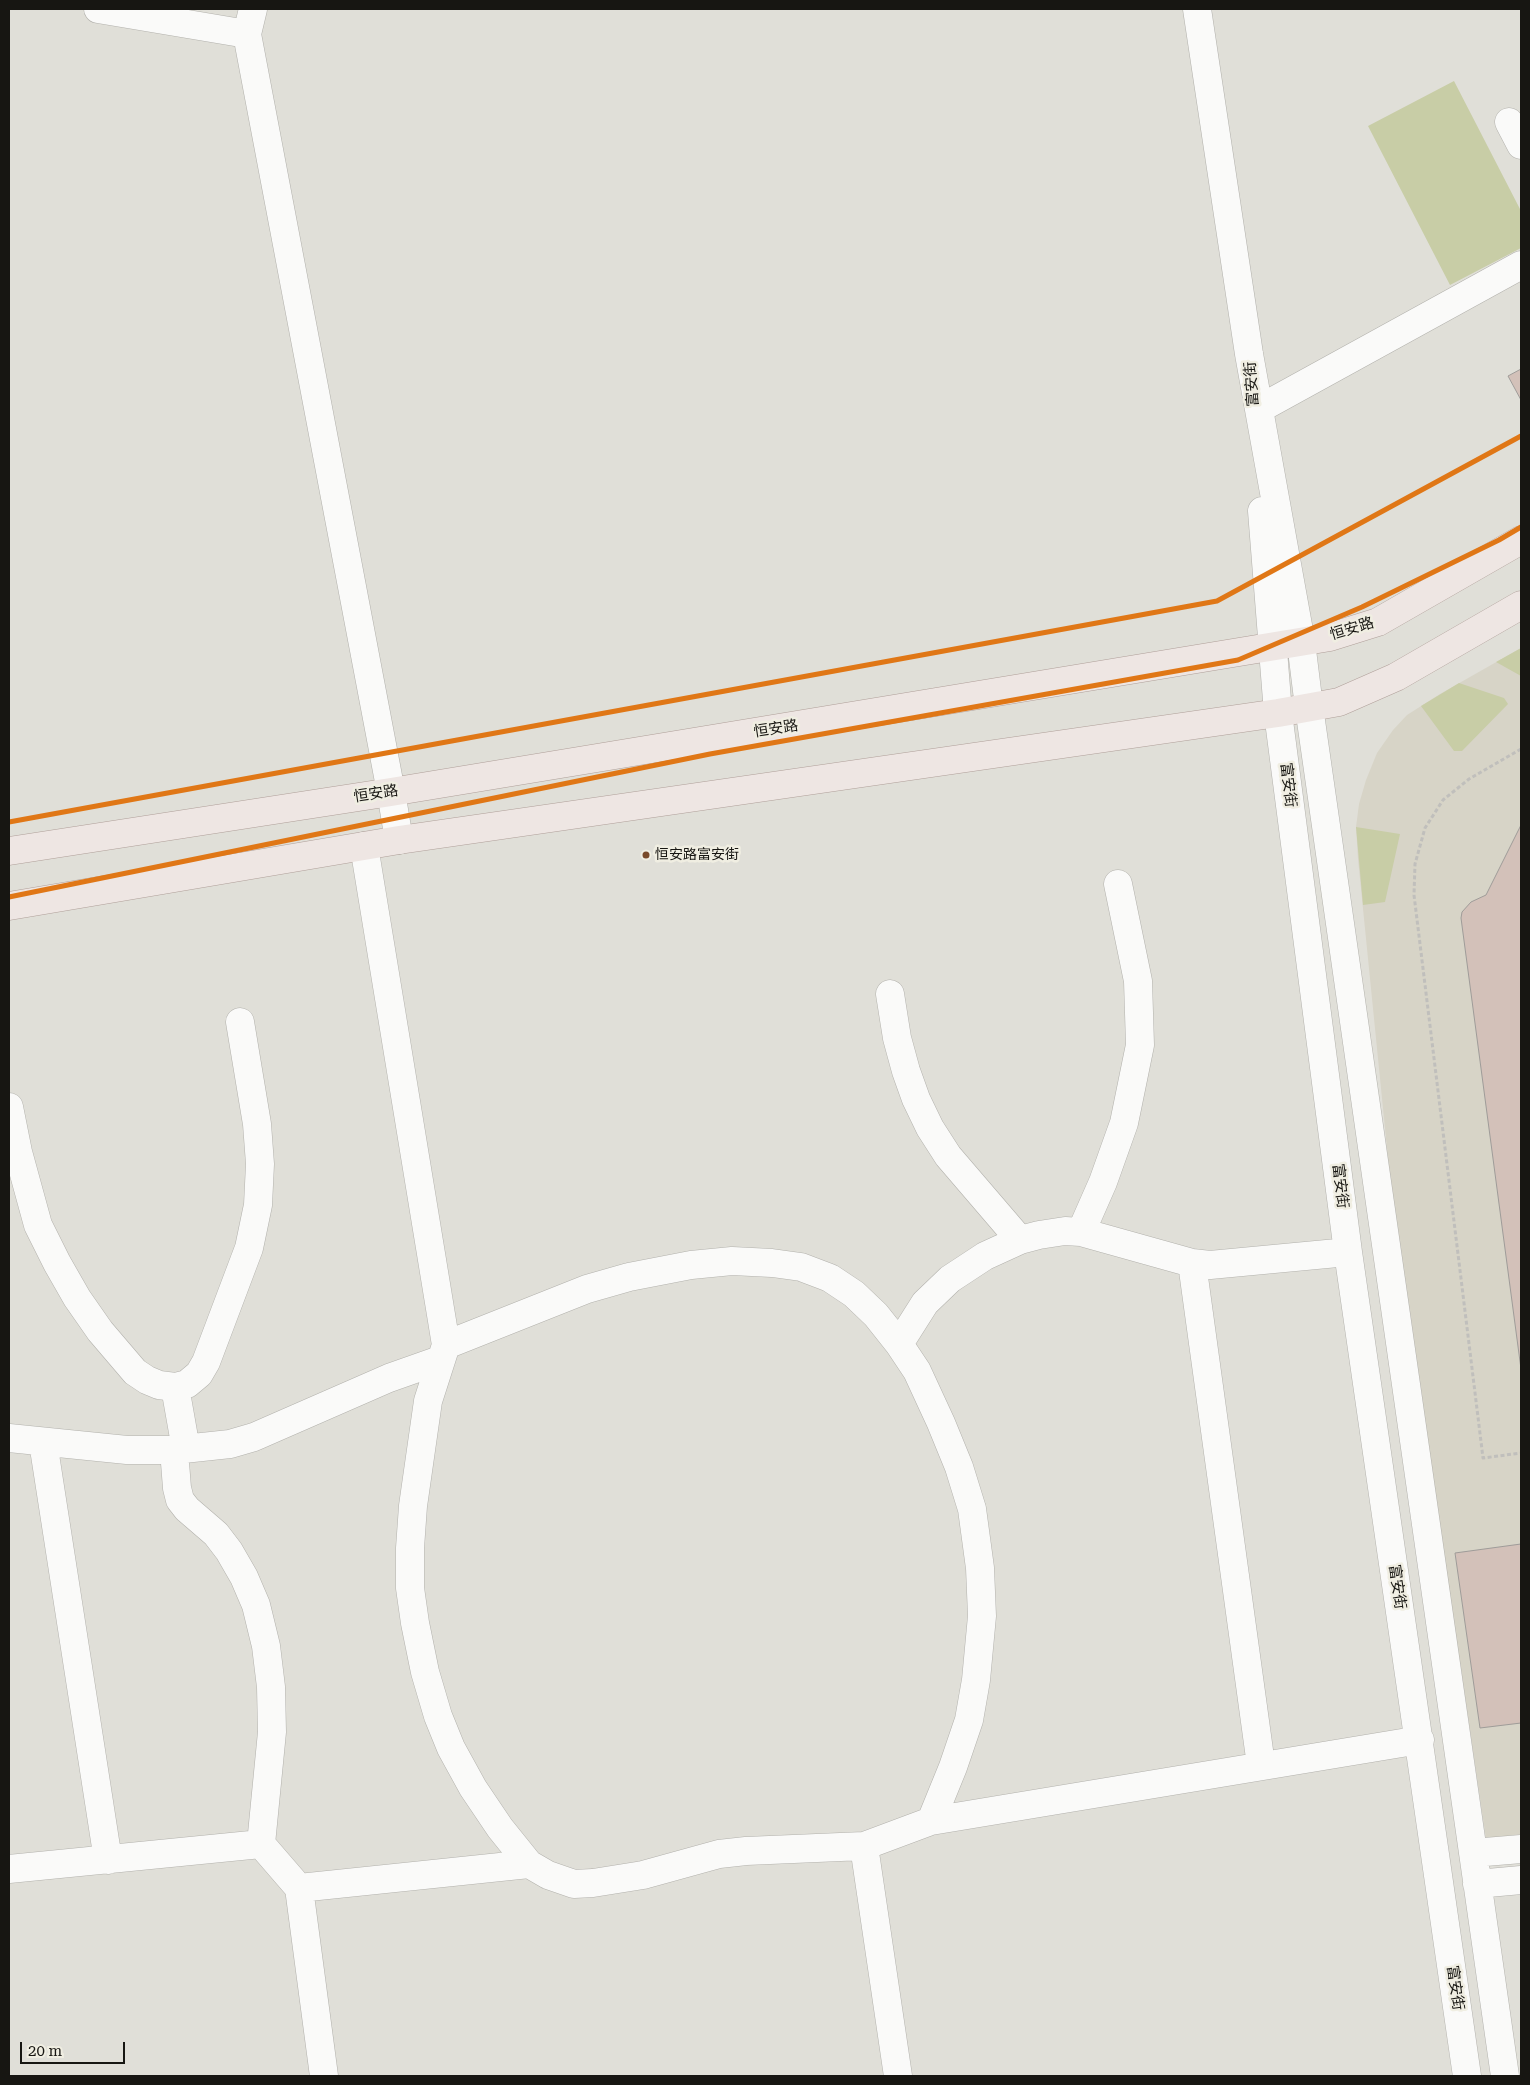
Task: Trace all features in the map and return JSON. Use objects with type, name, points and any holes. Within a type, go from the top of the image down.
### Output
[{"type":"main road","name":"恒安路","points":[[9,851],[391,792],[1330,637],[1378,622],[1521,540]]},
{"type":"main road","points":[[9,906],[399,840],[1278,713],[1339,702],[1396,678],[1521,605]]},
{"type":"street","points":[[98,9],[250,22],[399,840]]},
{"type":"street","points":[[1197,9],[1249,354]]},
{"type":"street","points":[[1259,409],[1521,265]]},
{"type":"street","name":"富安街","points":[[1249,354],[1302,642],[1309,707],[1505,2076]]},
{"type":"street","name":"富安街","points":[[1249,354],[1278,713],[1348,1252],[1420,1740],[1467,2076]]},
{"type":"street","points":[[364,846],[443,1353],[428,1401],[413,1506],[410,1588],[415,1623],[425,1672],[438,1716],[451,1748],[473,1788],[500,1828],[529,1864],[574,1884],[593,1883],[644,1875],[719,1854],[746,1850],[864,1846],[930,1821],[1420,1740]]},
{"type":"street","points":[[1081,1232],[1103,1182],[1124,1123],[1140,1045],[1138,981],[1118,884]]},
{"type":"street","points":[[890,994],[897,1038],[906,1071],[916,1099],[930,1128],[948,1156],[1020,1240]]},
{"type":"street","points":[[9,1107],[18,1152],[38,1225],[57,1264],[77,1298],[100,1331],[135,1372],[147,1380],[159,1384],[175,1387],[187,1384],[199,1374],[206,1362],[249,1248],[258,1205],[260,1164],[257,1124],[240,1022]]},
{"type":"street","points":[[899,1344],[925,1303],[950,1279],[985,1256],[1020,1240],[1052,1233],[1081,1232],[1192,1263],[1226,1264],[1348,1252]]},
{"type":"street","points":[[9,1438],[127,1450],[180,1450],[230,1444],[254,1437],[389,1378],[515,1316],[587,1289],[612,1282],[691,1265],[732,1261],[801,1267],[830,1278],[854,1294],[876,1315],[917,1371],[959,1467],[972,1509],[980,1578],[982,1616],[976,1680],[969,1720],[953,1767],[930,1821]]},
{"type":"street","points":[[1192,1263],[1260,1765]]},
{"type":"street","points":[[175,1387],[180,1450],[177,1488],[180,1500],[216,1534],[233,1557],[244,1576],[256,1605],[266,1646],[271,1687],[272,1732],[261,1844],[299,1888],[324,2076]]},
{"type":"street","points":[[43,1442],[108,1860]]},
{"type":"street","points":[[9,1869],[261,1844]]},
{"type":"street","points":[[864,1846],[898,2076]]},
{"type":"street","points":[[1473,1853],[1521,1849]]},
{"type":"street","points":[[299,1888],[529,1864]]},
{"type":"street","points":[[1478,1884],[1521,1880]]},
{"type":"path","points":[[1521,749],[1469,779],[1442,800],[1425,828],[1415,864],[1414,895],[1483,1458],[1521,1454]]},
{"type":"shaded area","points":[[1521,648],[1521,1834],[1486,1839],[1394,1218],[1356,827],[1359,804],[1366,780],[1377,753],[1393,730],[1407,715]]},
{"type":"green space","points":[[1454,81],[1521,211],[1521,248],[1450,285],[1368,126]]},
{"type":"green space","points":[[1521,648],[1521,676],[1496,662]]},
{"type":"green space","points":[[1459,683],[1504,698],[1508,704],[1462,751],[1454,751],[1421,706]]},
{"type":"green space","points":[[1356,827],[1400,834],[1385,902],[1363,905]]},
{"type":"building","points":[[1521,369],[1521,400],[1508,376]]},
{"type":"building","points":[[1521,825],[1521,1369],[1461,918],[1462,912],[1471,902],[1486,895]]},
{"type":"building","points":[[1521,1544],[1521,1723],[1480,1728],[1455,1553]]},
{"type":"transit line","points":[[9,822],[1217,601],[1521,436]]},
{"type":"transit line","points":[[9,897],[710,754],[1238,660],[1362,607],[1499,540],[1521,527]]},
{"type":"place","name":"恒安路富安街","points":[[646,855]]}]
